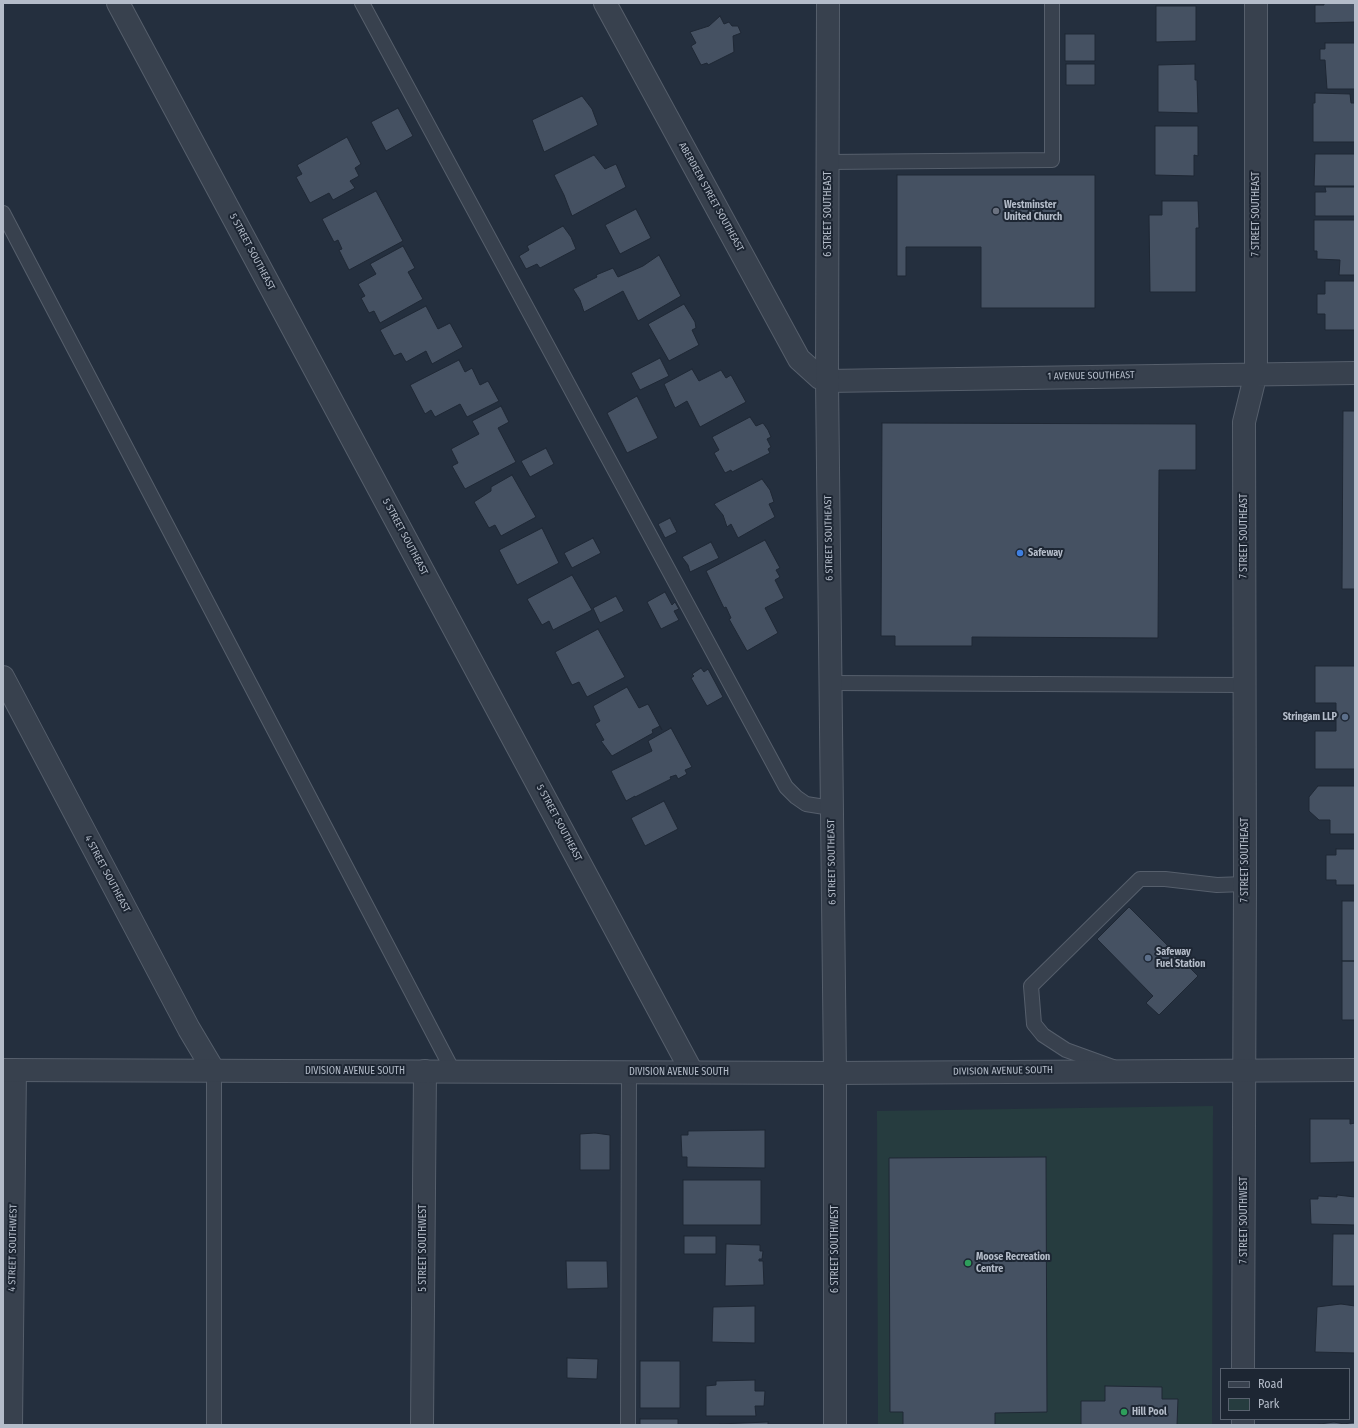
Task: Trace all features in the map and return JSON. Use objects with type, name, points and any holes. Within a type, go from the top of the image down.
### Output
[{"type":"street","name":"5 STREET SOUTHEAST","points":[[118,3],[692,1072]]},
{"type":"street","name":"ABERDEEN STREET SOUTHEAST","points":[[606,3],[799,359],[820,378],[827,381]]},
{"type":"street","name":"6 STREET SOUTHEAST","points":[[828,3],[827,381],[835,1073]]},
{"type":"street","name":"7 STREET SOUTHEAST","points":[[1245,1071],[1244,422],[1256,373],[1256,3]]},
{"type":"street","name":"1 AVENUE SOUTHEAST","points":[[827,381],[1256,373],[1355,373]]},
{"type":"street","name":"4 STREET SOUTHEAST","points":[[3,676],[189,1029],[214,1071]]},
{"type":"street","name":"DIVISION AVENUE SOUTH","points":[[9,1070],[835,1073],[1123,1070],[1355,1070]]},
{"type":"street","name":"4 STREET SOUTHWEST","points":[[9,1070],[11,1425]]},
{"type":"street","name":"5 STREET SOUTHWEST","points":[[422,1425],[425,1071]]},
{"type":"street","name":"7 STREET SOUTHWEST","points":[[1243,1368],[1245,1071]]},
{"type":"street","name":"6 STREET SOUTHWEST","points":[[834,1425],[835,1073]]},
{"type":"lane","points":[[362,3],[786,787],[806,804],[831,808]]},
{"type":"lane","points":[[828,162],[1052,160],[1052,3]]},
{"type":"lane","points":[[3,213],[453,1071]]},
{"type":"lane","points":[[830,683],[1244,684]]},
{"type":"lane","points":[[1123,1070],[1066,1050],[1042,1035],[1034,1024],[1031,986],[1140,879],[1165,879],[1217,885],[1245,884]]},
{"type":"lane","points":[[214,1071],[214,1425]]},
{"type":"lane","points":[[628,1425],[629,1072]]},
{"type":"green space","points":[[1213,1106],[1212,1425],[878,1425],[877,1111]]},
{"type":"building","points":[[1324,3],[1355,3],[1355,22],[1315,23],[1315,5],[1324,5]]},
{"type":"building","points":[[1156,6],[1196,6],[1196,41],[1156,42]]},
{"type":"building","points":[[720,16],[724,24],[729,22],[732,26],[738,26],[741,33],[733,36],[734,52],[708,65],[707,63],[701,65],[691,46],[696,43],[690,32],[709,26]]},
{"type":"building","points":[[1065,34],[1095,34],[1095,61],[1065,61]]},
{"type":"building","points":[[1325,43],[1355,43],[1355,89],[1327,89],[1325,60],[1320,60],[1320,49],[1325,49]]},
{"type":"building","points":[[1066,64],[1095,64],[1095,85],[1066,85]]},
{"type":"building","points":[[1195,64],[1198,113],[1158,112],[1158,65]]},
{"type":"building","points":[[1315,93],[1350,94],[1351,103],[1355,103],[1355,142],[1313,142],[1313,103],[1315,103]]},
{"type":"building","points":[[582,96],[592,109],[598,125],[544,152],[532,120]]},
{"type":"building","points":[[398,108],[413,136],[386,151],[371,122]]},
{"type":"building","points":[[1155,126],[1198,126],[1198,156],[1194,155],[1194,176],[1155,175]]},
{"type":"building","points":[[347,137],[361,164],[355,168],[359,176],[350,181],[355,188],[333,200],[329,193],[310,203],[296,177],[302,174],[297,165]]},
{"type":"building","points":[[1315,154],[1355,154],[1355,186],[1314,186]]},
{"type":"building","points":[[594,155],[605,169],[616,164],[626,187],[572,216],[554,175]]},
{"type":"building","name":"Westminster United Church","points":[[897,175],[1095,175],[1095,308],[981,308],[981,247],[906,247],[906,276],[897,276]]},
{"type":"building","points":[[1325,187],[1355,187],[1355,216],[1315,216],[1315,192],[1326,192]]},
{"type":"building","points":[[376,191],[403,241],[349,270],[339,250],[342,249],[338,240],[334,242],[322,219]]},
{"type":"building","points":[[1162,201],[1198,201],[1199,228],[1196,228],[1196,292],[1150,292],[1149,215],[1162,215]]},
{"type":"building","points":[[636,209],[651,238],[620,254],[605,225]]},
{"type":"building","points":[[1314,220],[1355,220],[1355,275],[1339,275],[1340,260],[1317,259],[1317,251],[1314,251]]},
{"type":"building","points":[[563,226],[571,237],[576,249],[540,268],[537,264],[526,269],[519,256],[529,250],[527,246]]},
{"type":"building","points":[[403,246],[415,268],[408,272],[423,299],[380,323],[374,311],[369,313],[361,298],[365,296],[358,284],[376,274],[370,264]]},
{"type":"building","points":[[659,255],[681,296],[638,321],[623,291],[584,312],[580,300],[573,289],[597,277],[596,275],[613,268],[618,277],[643,266]]},
{"type":"building","points":[[1325,281],[1355,281],[1355,330],[1325,330],[1325,314],[1317,314],[1317,294],[1325,294]]},
{"type":"building","points":[[684,304],[695,322],[696,328],[692,330],[699,345],[669,361],[648,324]]},
{"type":"building","points":[[426,306],[438,329],[450,323],[463,347],[432,364],[426,351],[406,362],[401,353],[394,356],[380,330]]},
{"type":"building","points":[[660,358],[669,376],[640,390],[631,373]]},
{"type":"building","points":[[459,360],[465,372],[472,368],[480,385],[488,381],[499,401],[467,417],[460,404],[435,417],[431,410],[425,414],[410,385]]},
{"type":"building","points":[[692,369],[699,381],[721,370],[726,378],[731,375],[746,402],[700,427],[687,401],[675,408],[664,384]]},
{"type":"building","points":[[637,396],[658,438],[627,453],[607,413]]},
{"type":"building","points":[[501,406],[509,422],[498,428],[516,462],[465,489],[452,466],[458,463],[451,449],[479,434],[472,421]]},
{"type":"building","points":[[1343,411],[1355,411],[1355,589],[1342,589]]},
{"type":"building","points":[[750,417],[756,426],[763,423],[768,430],[771,437],[767,439],[771,447],[768,449],[770,453],[732,472],[731,470],[725,473],[714,453],[719,450],[712,437]]},
{"type":"building","name":"Safeway","points":[[882,423],[1196,424],[1196,470],[1159,470],[1158,638],[972,637],[972,646],[895,646],[895,636],[881,636]]},
{"type":"building","points":[[546,448],[554,464],[530,477],[521,461]]},
{"type":"building","points":[[512,475],[536,517],[501,536],[495,525],[489,528],[474,502],[491,491],[491,487]]},
{"type":"building","points":[[762,479],[770,490],[774,502],[769,504],[775,517],[738,538],[731,524],[727,527],[723,515],[714,504]]},
{"type":"building","points":[[670,518],[677,532],[665,538],[658,524]]},
{"type":"building","points":[[542,528],[559,563],[517,585],[499,550]]},
{"type":"building","points":[[593,538],[601,553],[572,568],[564,553]]},
{"type":"building","points":[[765,540],[780,568],[776,570],[780,577],[775,580],[784,598],[765,608],[778,633],[747,651],[729,619],[731,618],[726,607],[724,608],[706,571]]},
{"type":"building","points":[[711,542],[719,558],[690,572],[688,565],[682,557]]},
{"type":"building","points":[[572,575],[592,610],[553,630],[549,621],[542,625],[527,599]]},
{"type":"building","points":[[665,592],[672,605],[675,602],[679,609],[674,611],[679,620],[661,629],[647,602]]},
{"type":"building","points":[[616,596],[624,611],[600,623],[593,608]]},
{"type":"building","points":[[598,629],[625,677],[587,697],[579,682],[572,685],[555,652]]},
{"type":"building","name":"Stringam LLP","points":[[1315,666],[1355,666],[1355,769],[1315,769],[1315,731],[1336,731],[1336,703],[1315,703]]},
{"type":"building","points":[[701,668],[704,672],[708,669],[723,697],[707,706],[691,678],[694,676],[692,674]]},
{"type":"building","points":[[627,687],[639,708],[648,704],[660,726],[652,730],[653,733],[612,756],[601,741],[604,740],[595,724],[600,721],[593,706]]},
{"type":"building","points":[[671,728],[692,767],[685,770],[687,774],[678,779],[676,775],[670,777],[671,779],[626,801],[611,771],[652,751],[648,741]]},
{"type":"building","points":[[1318,786],[1355,786],[1355,834],[1330,834],[1330,820],[1319,820],[1309,811],[1309,797]]},
{"type":"building","points":[[664,801],[678,829],[645,846],[631,818]]},
{"type":"building","points":[[1336,849],[1355,849],[1355,885],[1336,885],[1336,880],[1326,880],[1326,855],[1336,855]]},
{"type":"building","points":[[1342,901],[1355,901],[1355,961],[1342,961]]},
{"type":"building","name":"Safeway Fuel Station","points":[[1129,907],[1198,976],[1159,1015],[1146,1003],[1153,996],[1097,939]]},
{"type":"building","points":[[1342,961],[1355,961],[1355,1020],[1342,1020]]},
{"type":"building","points":[[1310,1119],[1350,1119],[1350,1124],[1355,1123],[1355,1162],[1310,1163]]},
{"type":"building","points":[[765,1130],[765,1168],[687,1167],[687,1157],[682,1157],[681,1135],[688,1135],[688,1131]]},
{"type":"building","points":[[595,1133],[610,1135],[610,1170],[580,1170],[580,1134]]},
{"type":"building","name":"Moose Recreation Centre","points":[[1046,1157],[1047,1412],[995,1413],[995,1425],[903,1425],[903,1412],[890,1412],[889,1158]]},
{"type":"building","points":[[683,1180],[761,1180],[761,1225],[683,1225]]},
{"type":"building","points":[[1337,1195],[1355,1197],[1355,1225],[1311,1224],[1310,1199],[1318,1199],[1318,1196],[1337,1197]]},
{"type":"building","points":[[1333,1234],[1355,1234],[1355,1286],[1332,1286]]},
{"type":"building","points":[[684,1236],[716,1236],[716,1254],[684,1254]]},
{"type":"building","points":[[726,1244],[760,1245],[760,1251],[763,1251],[762,1259],[759,1259],[759,1261],[763,1261],[764,1285],[725,1286]]},
{"type":"building","points":[[566,1261],[607,1261],[608,1288],[567,1289]]},
{"type":"building","points":[[1341,1304],[1355,1306],[1355,1353],[1315,1352],[1317,1307]]},
{"type":"building","points":[[755,1306],[755,1343],[712,1342],[713,1307]]},
{"type":"building","points":[[567,1358],[598,1359],[597,1379],[567,1378]]},
{"type":"building","points":[[640,1361],[680,1361],[680,1408],[640,1408]]},
{"type":"building","points":[[755,1380],[755,1391],[765,1391],[764,1406],[755,1406],[756,1416],[706,1416],[706,1386],[716,1385],[716,1381]]},
{"type":"building","points":[[1105,1386],[1162,1387],[1162,1399],[1178,1399],[1177,1425],[1081,1425],[1081,1401],[1105,1401]]},
{"type":"building","points":[[640,1419],[678,1419],[678,1425],[640,1425]]},
{"type":"building","points":[[768,1422],[768,1425],[719,1425],[719,1424]]},
{"type":"building","points":[[1334,1422],[1344,1424],[1355,1422],[1355,1425],[1313,1425]]},
{"type":"place","name":"Westminster United Church","points":[[996,211]]},
{"type":"place","name":"Safeway","points":[[1020,553]]},
{"type":"place","name":"Stringam LLP","points":[[1345,717]]},
{"type":"place","name":"Safeway Fuel Station","points":[[1148,958]]},
{"type":"place","name":"Moose Recreation Centre","points":[[968,1263]]},
{"type":"place","name":"Hill Pool","points":[[1124,1412]]}]
